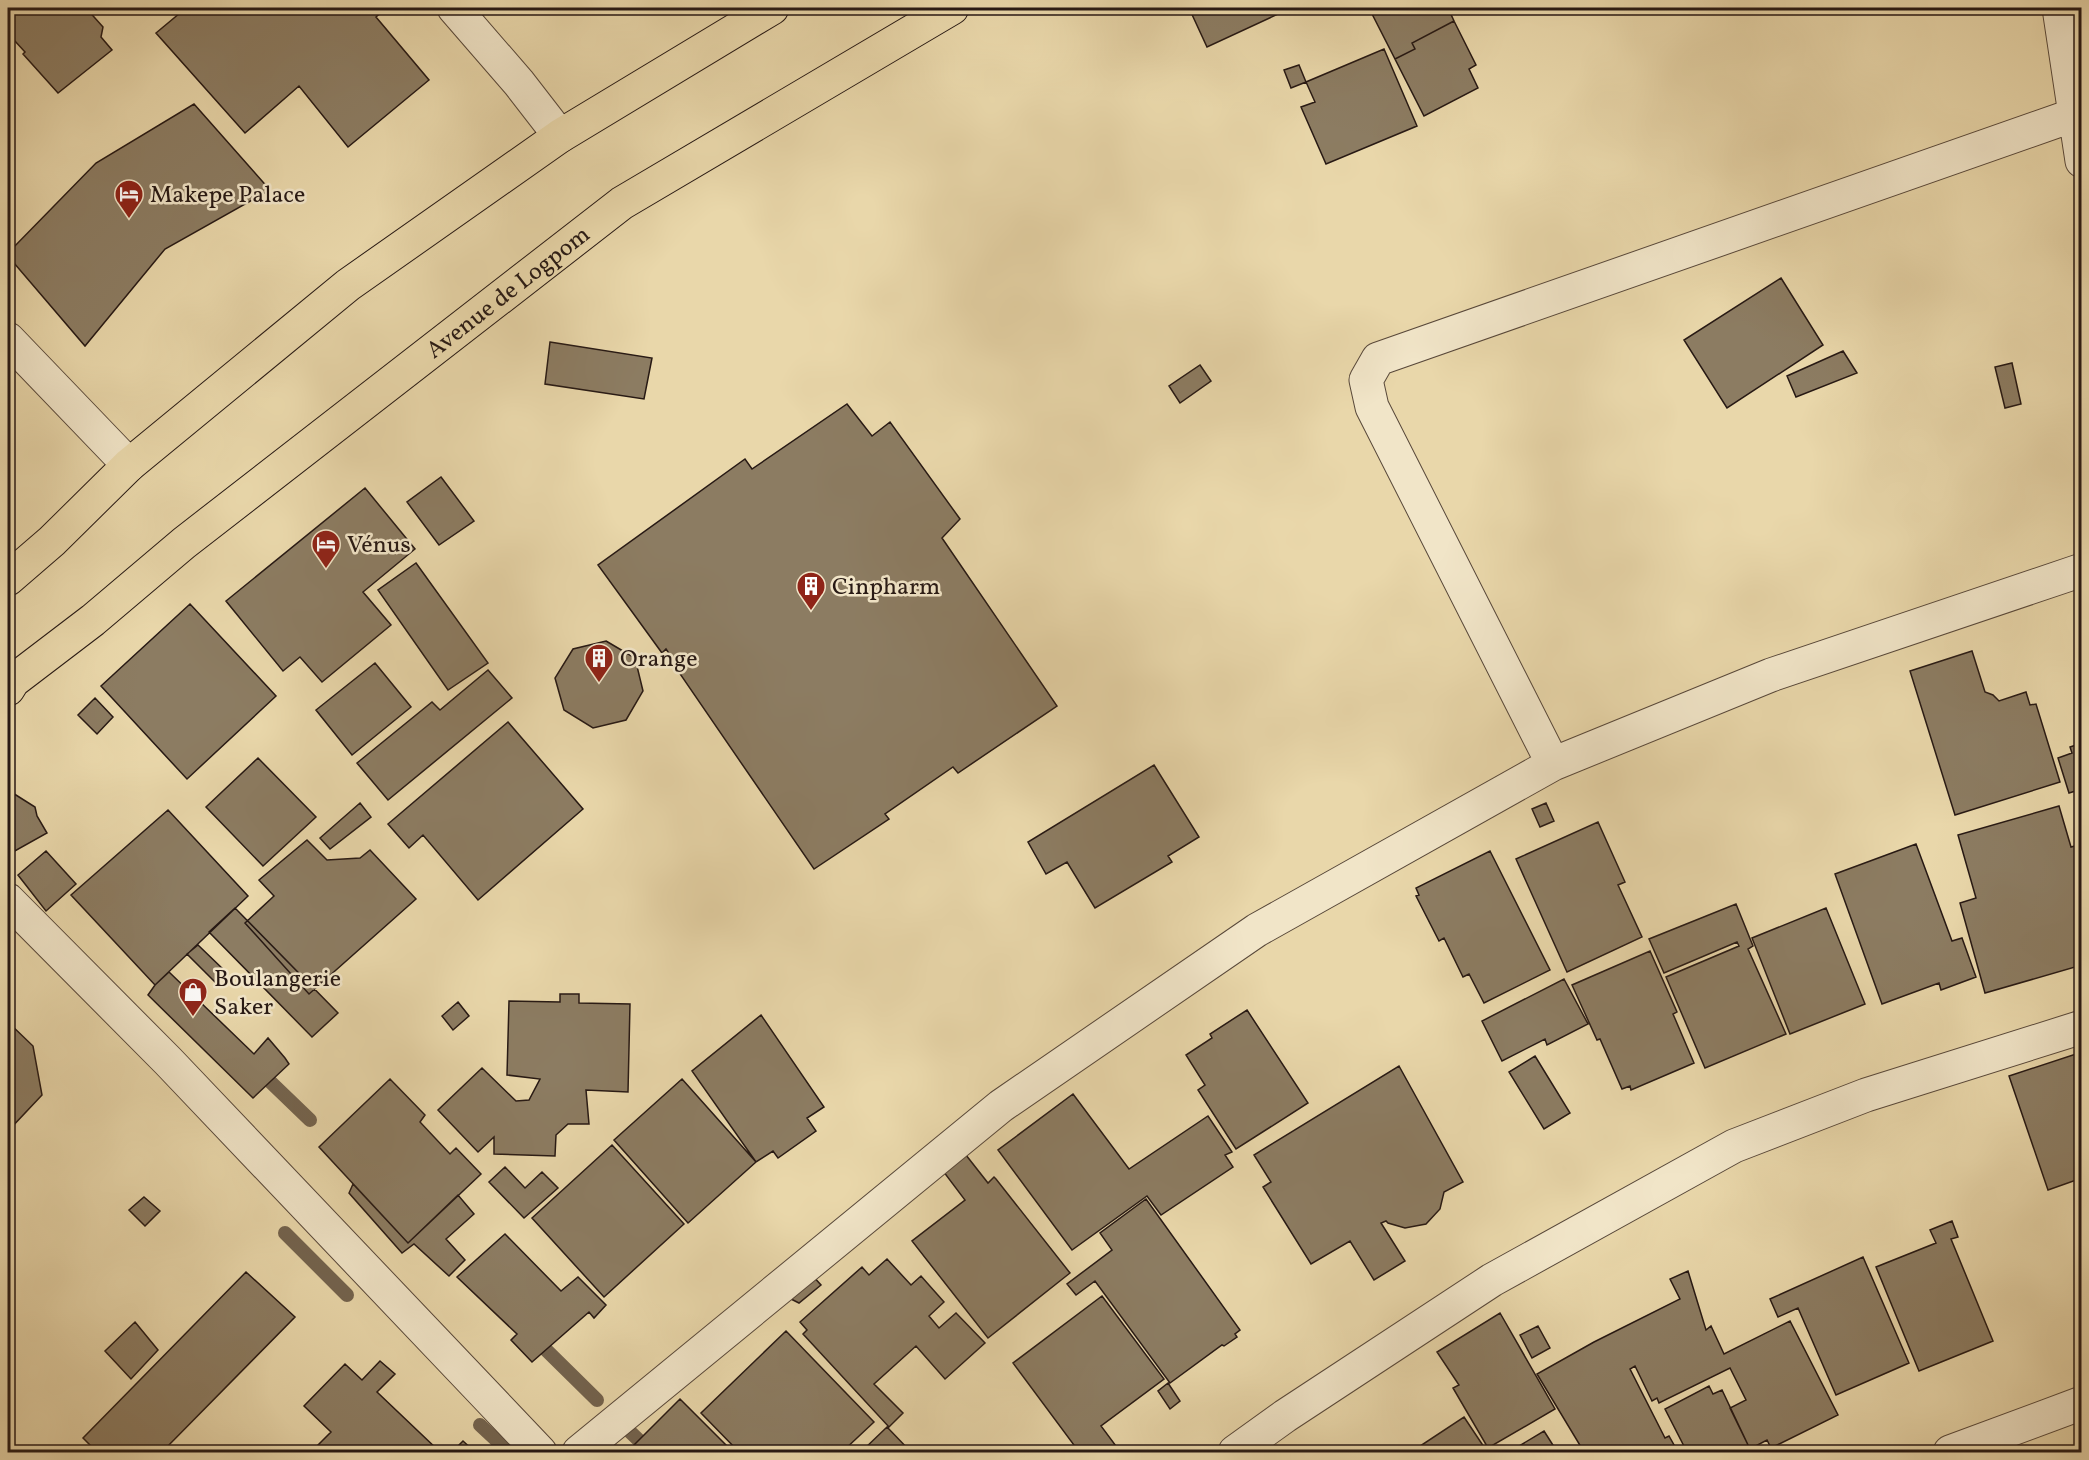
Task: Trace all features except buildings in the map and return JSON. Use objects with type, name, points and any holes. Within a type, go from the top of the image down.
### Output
[{"type":"main road","points":[[8,579],[52,541],[129,465],[348,285],[560,136],[772,8]]},
{"type":"main road","name":"Avenue de Logpom","points":[[8,689],[13,681],[93,620],[184,543],[622,203],[952,8]]},
{"type":"street","points":[[454,8],[519,83],[560,136]]},
{"type":"street","points":[[2059,8],[2082,161]]},
{"type":"street","points":[[1553,764],[1372,407],[1366,380],[1378,358],[2074,115]]},
{"type":"street","points":[[8,339],[129,465]]},
{"type":"street","points":[[579,1452],[1001,1106],[1257,930],[1553,764],[1771,675],[2082,570]]},
{"type":"street","points":[[8,900],[168,1061],[540,1452]]},
{"type":"street","points":[[1235,1452],[1285,1416],[1492,1280],[1734,1146],[1866,1095],[2082,1028]]},
{"type":"street","points":[[1950,1452],[2082,1403]]},
{"type":"waterway","points":[[257,1069],[310,1120]]},
{"type":"waterway","points":[[285,1233],[347,1295]]},
{"type":"waterway","points":[[534,1338],[597,1400]]},
{"type":"waterway","points":[[480,1425],[509,1452]]},
{"type":"waterway","points":[[623,1425],[651,1452]]},
{"type":"place","name":"Makepe Palace","points":[[129,220]]},
{"type":"place","name":"Vénus","points":[[326,570]]},
{"type":"place","name":"Cinpharm","points":[[811,612]]},
{"type":"place","name":"Orange","points":[[599,684]]},
{"type":"place","name":"Boulangerie Saker","points":[[193,1018]]}]
